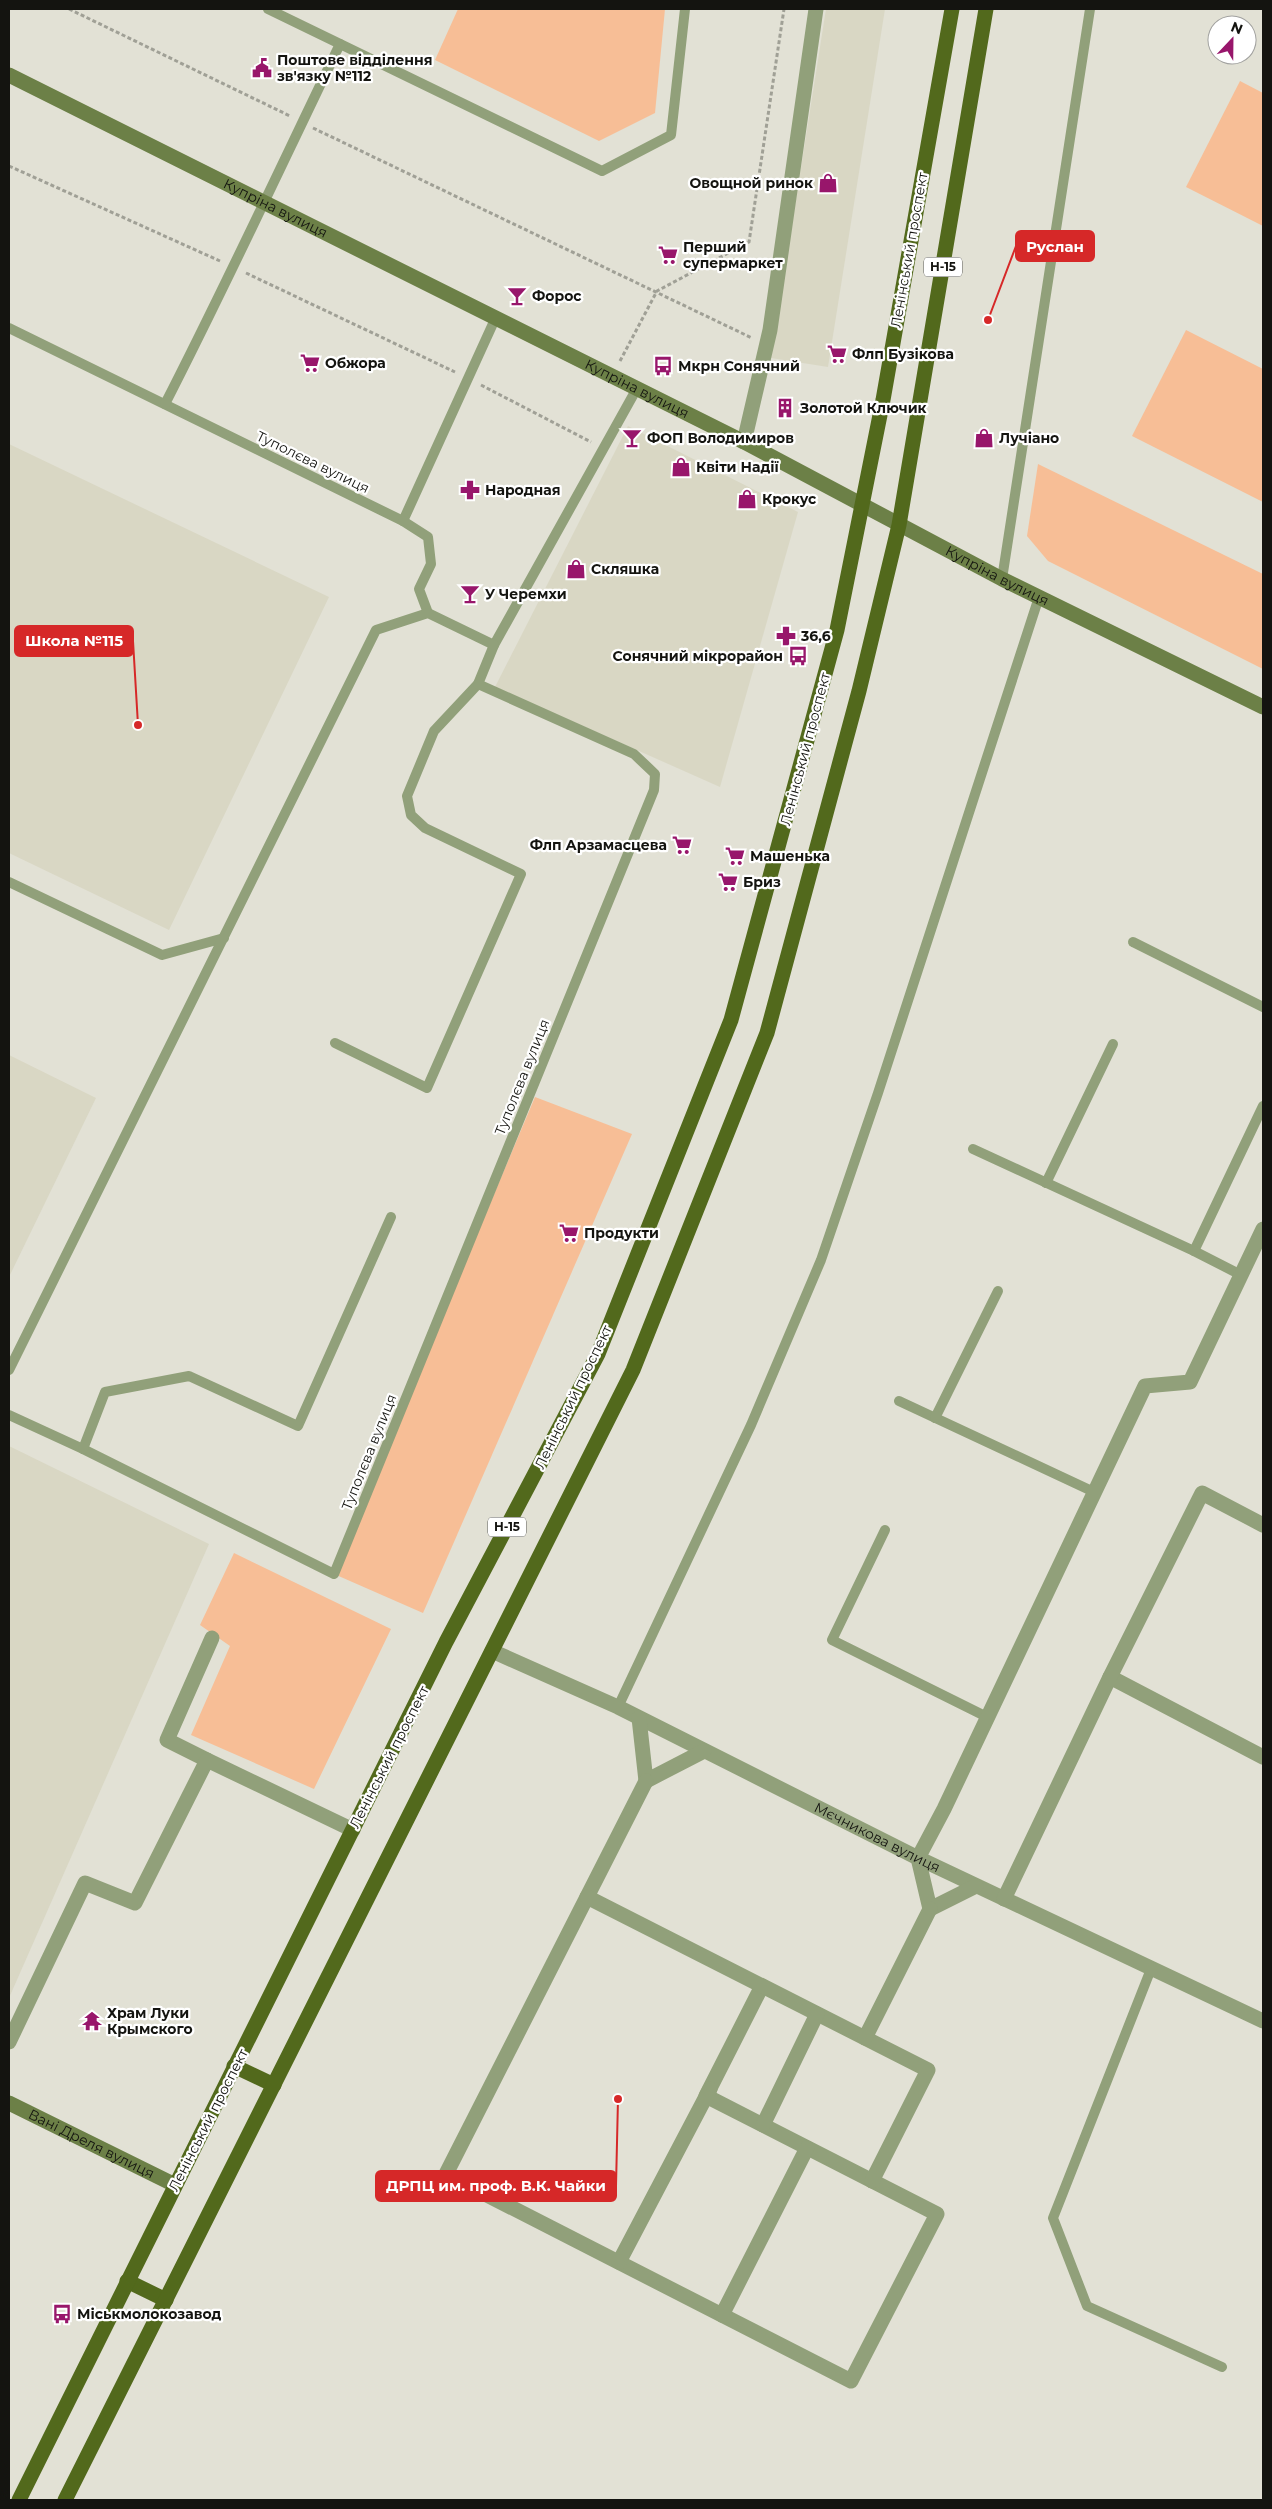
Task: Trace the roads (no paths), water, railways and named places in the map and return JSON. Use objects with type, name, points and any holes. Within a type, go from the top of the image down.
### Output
[{"type":"main road","name":"Ленінський проспект","points":[[19,2500],[446,1642],[598,1354],[732,1020],[837,630],[860,502],[883,400],[952,9]]},
{"type":"main road","name":"Н-15","points":[[65,2500],[633,1370],[767,1033],[859,691],[899,525],[986,9]]},
{"type":"main road","name":"Купріна вулиця","points":[[9,75],[496,317],[636,390],[744,442],[1002,579],[1263,708]]},
{"type":"main road","points":[[234,2066],[274,2085]]},
{"type":"main road","name":"Вані Дреля вулиця","points":[[9,2102],[175,2184]]},
{"type":"main road","points":[[127,2280],[166,2300]]},
{"type":"street","points":[[744,442],[766,345],[816,9]]},
{"type":"street","points":[[930,1909],[918,1858],[944,1809],[1144,1386],[1190,1382],[1263,1229]]},
{"type":"street","points":[[1004,1899],[1110,1677],[1202,1493],[1263,1525]]},
{"type":"street","points":[[212,1638],[167,1740],[352,1830]]},
{"type":"street","name":"Мєчникова вулиця","points":[[492,1651],[618,1707],[918,1858],[1263,2022]]},
{"type":"street","points":[[1110,1677],[1263,1757]]},
{"type":"street","points":[[639,1718],[646,1781],[446,2174],[852,2381],[937,2214],[706,2096],[710,2089]]},
{"type":"street","points":[[646,1781],[704,1751]]},
{"type":"street","points":[[9,2042],[85,1883],[135,1903],[207,1760]]},
{"type":"street","points":[[865,2038],[930,1909],[976,1886]]},
{"type":"street","points":[[587,1897],[928,2070],[872,2181]]},
{"type":"street","points":[[619,2262],[762,1986]]},
{"type":"street","points":[[763,2125],[817,2014]]},
{"type":"street","points":[[722,2315],[807,2148]]},
{"type":"lane","points":[[268,9],[602,172],[671,135],[684,9]]},
{"type":"lane","points":[[1002,579],[1090,9]]},
{"type":"lane","points":[[165,404],[235,267],[340,44]]},
{"type":"lane","points":[[403,521],[496,317]]},
{"type":"lane","name":"Туполєва вулиця","points":[[9,328],[403,521],[428,538],[431,564],[419,589],[428,613]]},
{"type":"lane","points":[[335,1043],[427,1088],[521,874],[425,828],[411,815],[407,796],[434,731],[478,684],[494,644],[636,390]]},
{"type":"lane","points":[[618,1707],[751,1425],[821,1260],[878,1093],[1039,597]]},
{"type":"lane","points":[[9,1370],[376,630],[428,613],[494,644]]},
{"type":"lane","name":"Туполєва вулиця","points":[[82,1449],[334,1574],[654,790],[655,774],[634,754],[478,684]]},
{"type":"lane","points":[[9,882],[162,955],[224,938]]},
{"type":"lane","points":[[1133,942],[1263,1007]]},
{"type":"lane","points":[[1046,1182],[1113,1044]]},
{"type":"lane","points":[[1194,1251],[1263,1106]]},
{"type":"lane","points":[[974,1149],[1194,1251],[1240,1275]]},
{"type":"lane","points":[[9,1416],[82,1449],[105,1392],[189,1376],[298,1426],[391,1217]]},
{"type":"lane","points":[[935,1418],[998,1290]]},
{"type":"lane","points":[[899,1401],[1094,1492]]},
{"type":"lane","points":[[885,1530],[832,1640],[988,1717]]},
{"type":"lane","points":[[1151,1969],[1053,2218],[1087,2306],[1222,2367]]},
{"type":"place","name":"Поштове відділення зв'язку №112","points":[[262,68]]},
{"type":"place","name":"Овощной ринок","points":[[828,183]]},
{"type":"place","name":"Перший супермаркет","points":[[668,255]]},
{"type":"place","name":"Форос","points":[[517,296]]},
{"type":"place","name":"Руслан","points":[[988,320]]},
{"type":"place","name":"Флп Бузікова","points":[[837,354]]},
{"type":"place","name":"Обжора","points":[[310,363]]},
{"type":"place","name":"Мкрн Сонячний","points":[[663,366]]},
{"type":"place","name":"Золотой Ключик","points":[[785,408]]},
{"type":"place","name":"ФОП Володимиров","points":[[632,438]]},
{"type":"place","name":"Лучіано","points":[[984,438]]},
{"type":"place","name":"Квіти Надії","points":[[681,467]]},
{"type":"place","name":"Народная","points":[[470,490]]},
{"type":"place","name":"Крокус","points":[[747,499]]},
{"type":"place","name":"Скляшка","points":[[576,569]]},
{"type":"place","name":"У Черемхи","points":[[470,594]]},
{"type":"place","name":"36,6","points":[[786,636]]},
{"type":"place","name":"Сонячний мікрорайон","points":[[798,656]]},
{"type":"place","name":"Школа №115","points":[[138,725]]},
{"type":"place","name":"Флп Арзамасцева","points":[[682,845]]},
{"type":"place","name":"Машенька","points":[[735,856]]},
{"type":"place","name":"Бриз","points":[[728,882]]},
{"type":"place","name":"Продукти","points":[[569,1233]]},
{"type":"place","name":"Храм Луки Крымского","points":[[92,2021]]},
{"type":"place","name":"ДРПЦ им. проф. В.К. Чайки","points":[[618,2099]]},
{"type":"place","name":"Міськмолокозавод","points":[[62,2314]]}]
